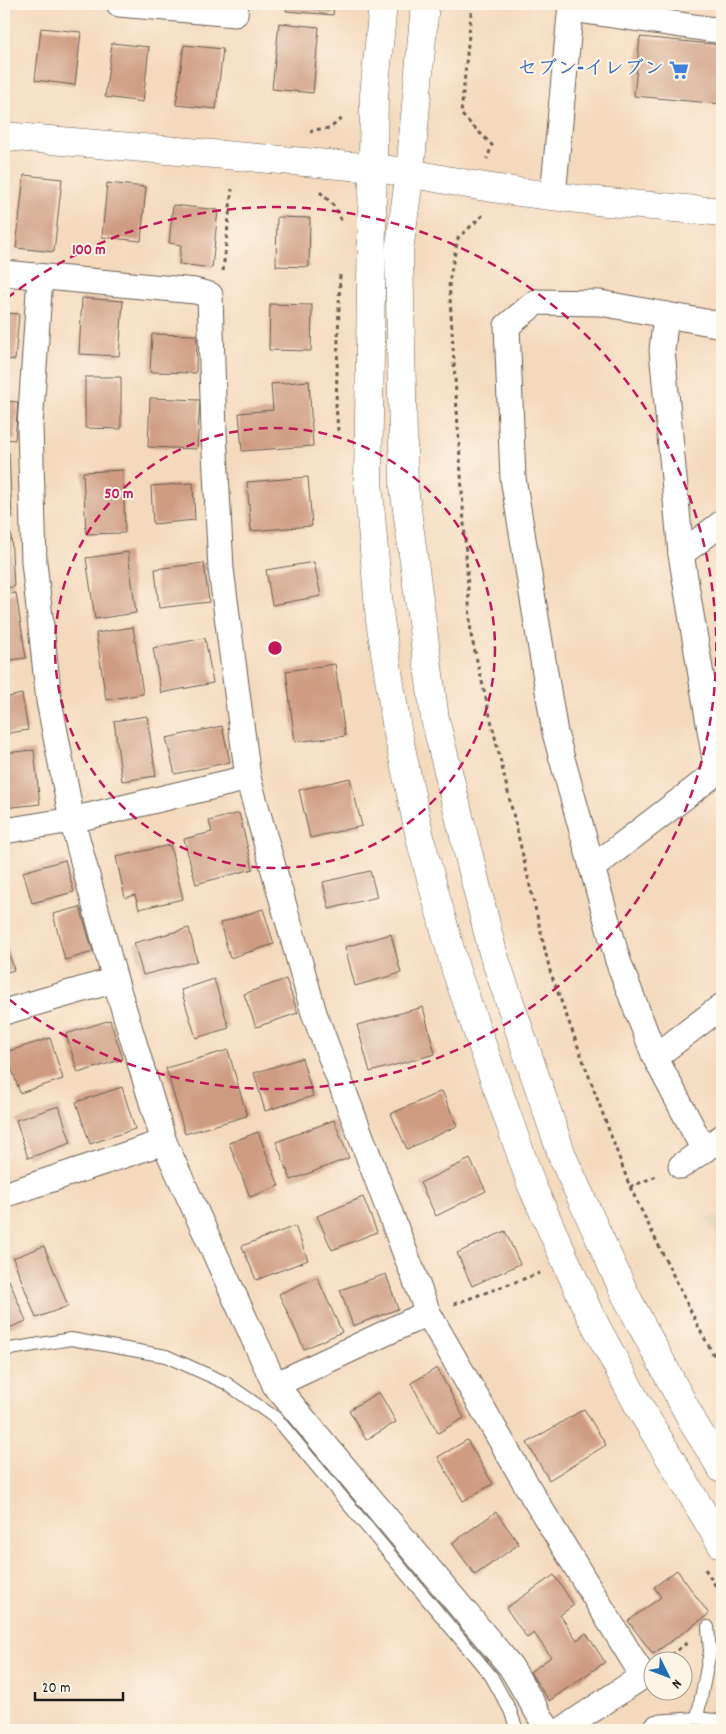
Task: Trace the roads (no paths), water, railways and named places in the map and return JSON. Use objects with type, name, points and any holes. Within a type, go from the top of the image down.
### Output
[{"type":"street","points":[[119,4],[235,14],[236,4]]},
{"type":"street","points":[[383,4],[374,95],[368,481],[380,620],[397,729],[421,842],[456,971],[532,1186],[589,1314],[637,1403],[722,1545]]},
{"type":"street","points":[[425,4],[410,172],[399,252],[404,487],[434,720],[493,953],[563,1158],[625,1294],[696,1426],[722,1469]]},
{"type":"street","points":[[553,196],[571,7],[722,31]]},
{"type":"street","points":[[4,136],[374,168],[410,172],[478,186],[553,196],[722,212]]},
{"type":"street","points":[[4,273],[195,291],[210,296],[214,433],[221,569],[248,778],[314,1013],[428,1314],[534,1498],[642,1676],[562,1730]]},
{"type":"street","points":[[40,277],[30,427],[34,562],[49,701],[72,820],[116,980],[164,1142],[275,1385],[511,1668],[548,1730]]},
{"type":"street","points":[[681,1166],[713,1144],[655,1057],[618,961],[555,733],[513,478],[507,326],[536,302],[600,303],[722,325]]},
{"type":"street","points":[[592,868],[720,770],[681,554],[662,350],[666,315]]},
{"type":"street","points":[[681,554],[722,523]]},
{"type":"street","points":[[4,831],[72,820],[248,778]]},
{"type":"street","points":[[4,1012],[116,980]]},
{"type":"street","points":[[655,1057],[722,1006]]},
{"type":"street","points":[[4,1195],[164,1142]]},
{"type":"street","points":[[275,1385],[428,1314]]},
{"type":"lane","points":[[4,1350],[70,1339],[166,1356],[226,1383],[277,1419],[491,1676],[510,1710],[517,1730]]},
{"type":"lane","points":[[697,1718],[710,1652],[708,1627]]},
{"type":"lane","points":[[644,1730],[655,1721],[697,1718],[722,1721]]},
{"type":"place","name":"セブン-イレブン","points":[[679,70]]}]
